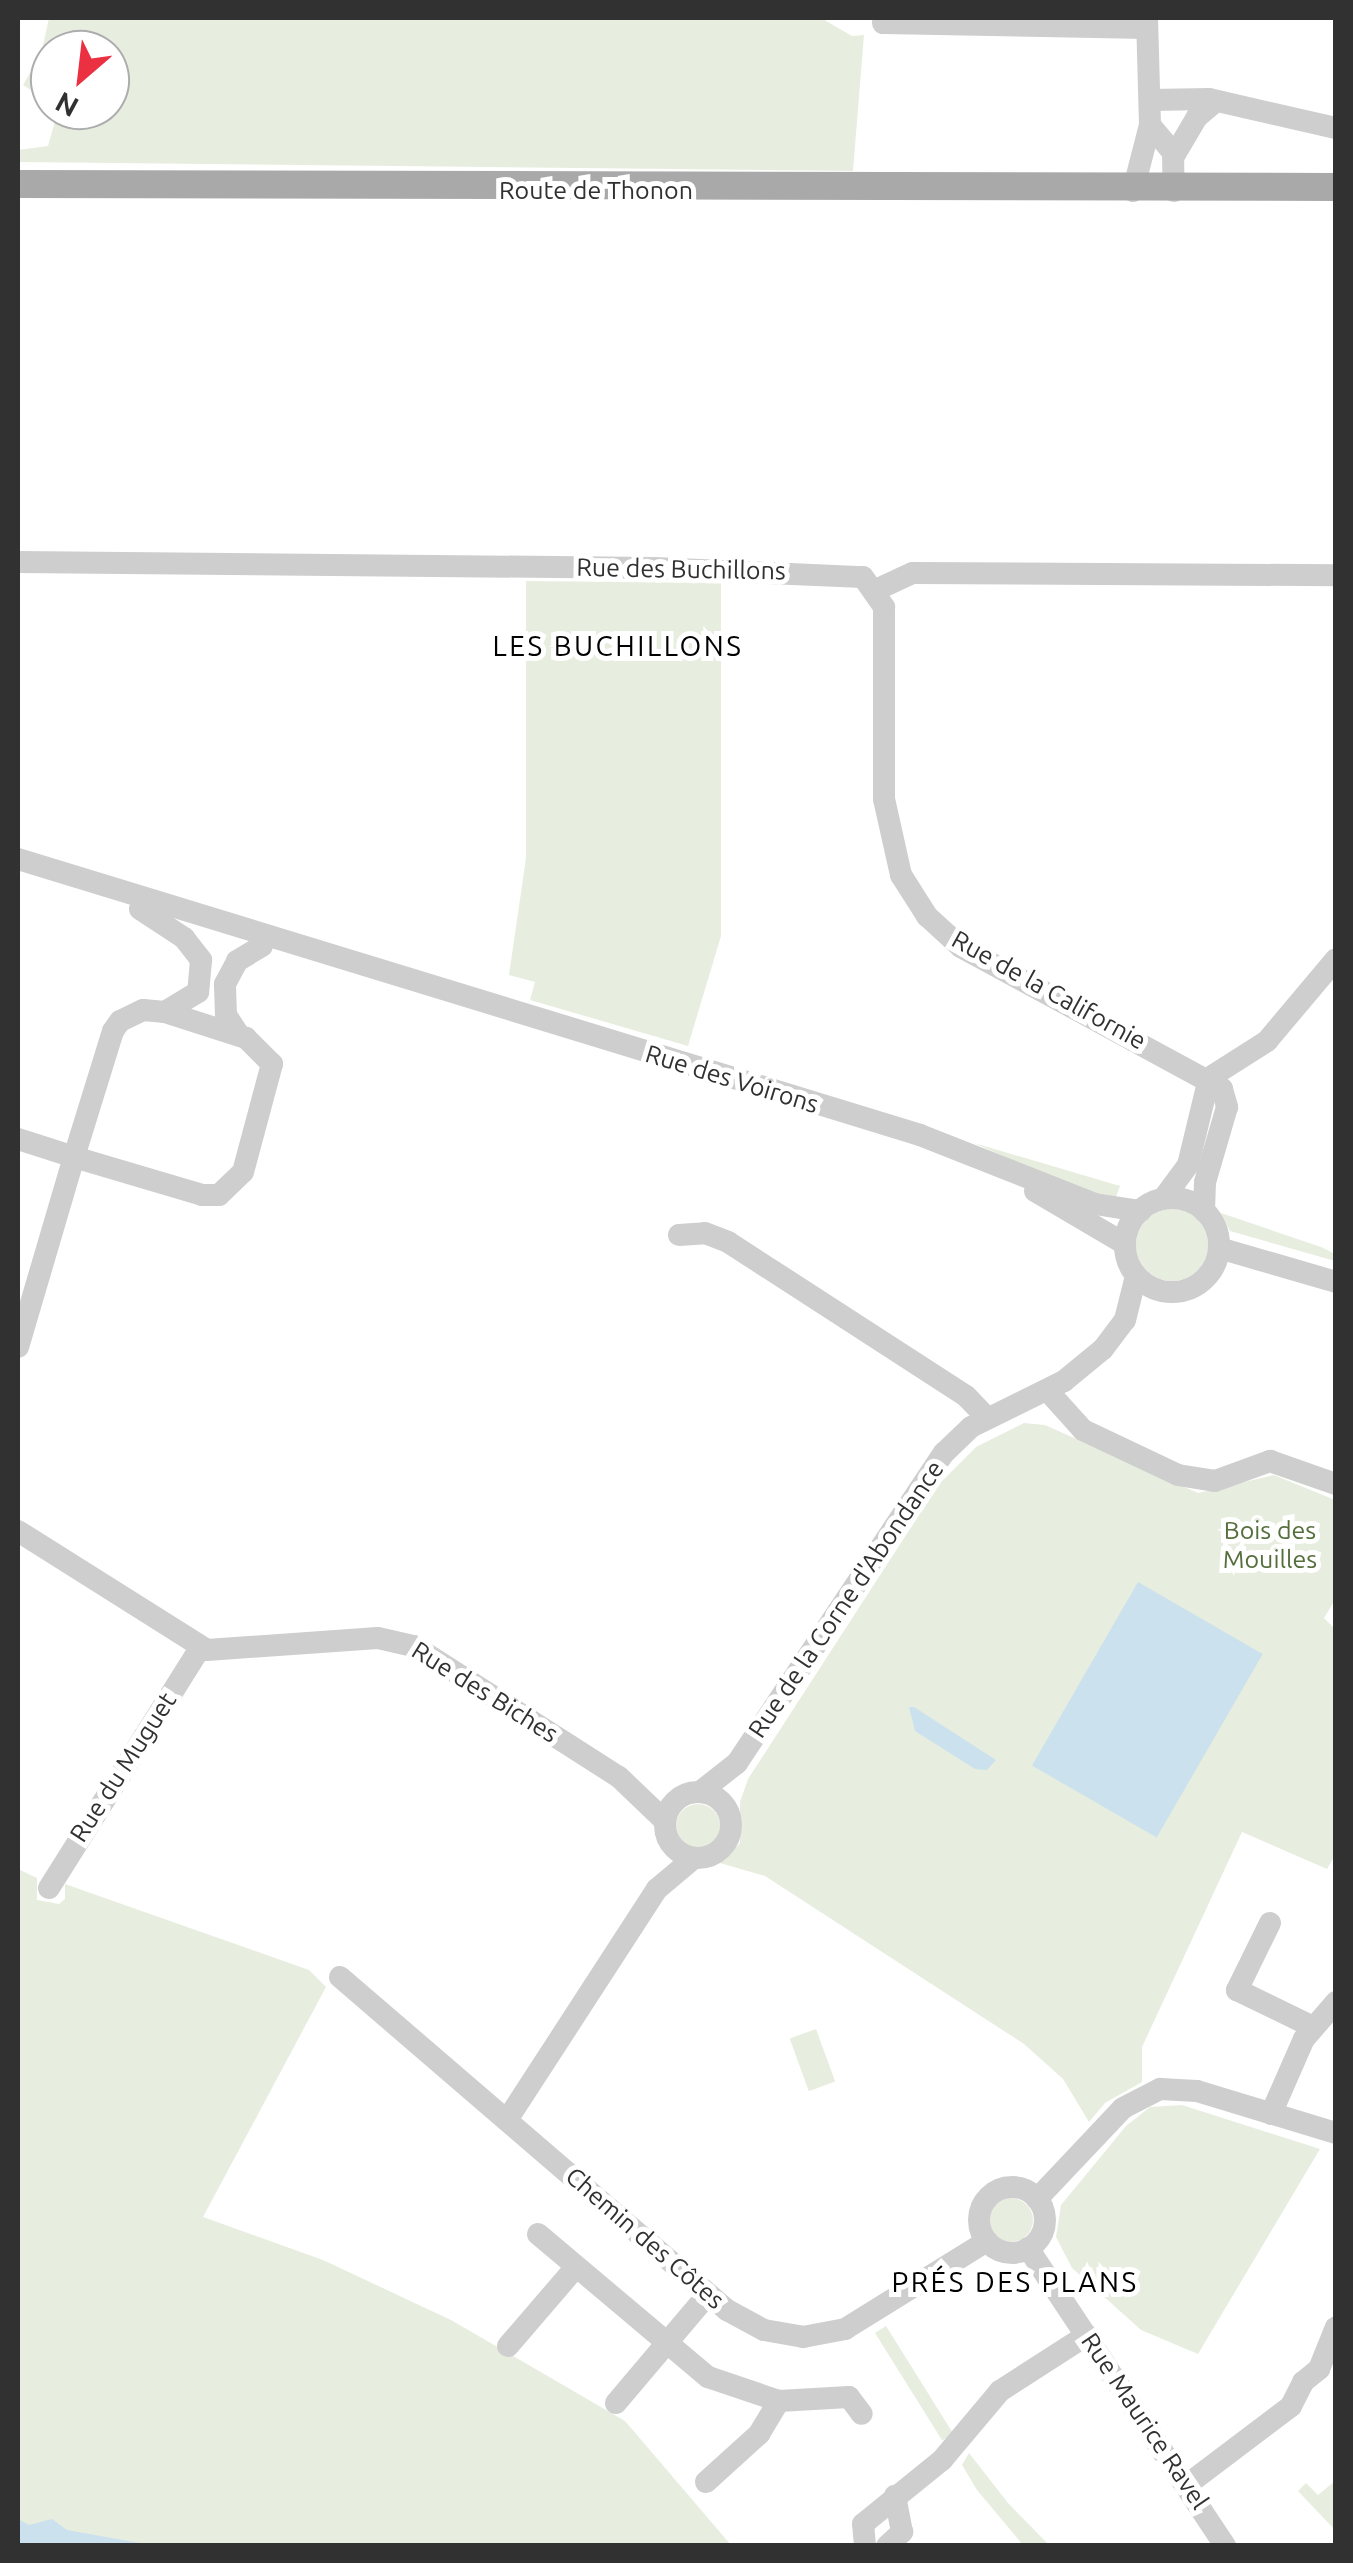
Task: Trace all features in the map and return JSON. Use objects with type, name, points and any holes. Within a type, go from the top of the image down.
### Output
[{"type":"main road","name":"Route de Thonon","points":[[18,184],[1133,191],[1174,192],[1192,199],[1336,202]]},
{"type":"main road","name":"Route de Thonon","points":[[1174,192],[1193,184],[1336,187]]},
{"type":"street","points":[[883,24],[1146,23],[1150,125],[1133,191]]},
{"type":"street","points":[[1151,100],[1216,100],[1336,128]]},
{"type":"street","points":[[1174,192],[1174,156],[1198,116],[1216,100]]},
{"type":"street","points":[[1150,125],[1174,156]]},
{"type":"street","name":"Rue des Buchillons","points":[[18,562],[846,572],[878,589]]},
{"type":"street","points":[[878,589],[913,573],[1336,575]]},
{"type":"street","name":"Rue de la Californie","points":[[878,589],[885,619],[885,818],[897,866],[917,902],[972,953],[1209,1078]]},
{"type":"street","name":"Rue des Voirons","points":[[18,860],[908,1132],[1094,1204],[1140,1211]]},
{"type":"street","name":"Rue des Voirons","points":[[18,868],[262,946],[476,1002]]},
{"type":"street","points":[[140,908],[184,938],[201,960],[194,997],[166,1012]]},
{"type":"street","points":[[239,1036],[226,1015],[225,984],[237,961],[262,946]]},
{"type":"street","points":[[1162,1200],[1188,1165],[1209,1078],[1267,1041],[1336,959]]},
{"type":"street","points":[[18,1139],[74,1158],[202,1195],[232,1188],[273,1074],[268,1054],[239,1036],[166,1012],[137,1011],[116,1026],[74,1158],[18,1347]]},
{"type":"street","points":[[1209,1078],[1222,1088],[1227,1107],[1205,1182],[1204,1211],[1219,1248]]},
{"type":"street","name":"Rue des Voirons","points":[[985,1162],[1125,1244]]},
{"type":"street","points":[[1204,1211],[1185,1200],[1162,1200],[1140,1211],[1125,1244],[1136,1276],[1168,1292],[1198,1285],[1219,1248]]},
{"type":"street","points":[[680,1235],[706,1233],[728,1242],[966,1396],[986,1418]]},
{"type":"street","points":[[1219,1248],[1336,1282]]},
{"type":"street","name":"Rue de la Corne d'Abondance","points":[[1055,1386],[1118,1331],[1136,1276]]},
{"type":"street","name":"Rue de la Corne d'Abondance","points":[[727,1810],[737,1763],[920,1484],[956,1440],[986,1418],[1106,1366],[1168,1292]]},
{"type":"street","points":[[1055,1386],[1083,1430],[1178,1475],[1215,1481],[1270,1461],[1336,1484]]},
{"type":"street","name":"Rue des Biches","points":[[18,1531],[200,1648],[242,1652],[395,1639],[446,1664],[619,1777],[666,1829]]},
{"type":"street","name":"Rue du Muguet","points":[[49,1888],[200,1648]]},
{"type":"street","name":"Rue de la Corne d'Abondance","points":[[691,1794],[737,1763]]},
{"type":"street","name":"Rue des Biches","points":[[619,1777],[691,1794]]},
{"type":"street","points":[[508,2120],[657,1889],[694,1858],[725,1844],[727,1810],[691,1794],[666,1829],[657,1889]]},
{"type":"street","points":[[666,1829],[694,1858]]},
{"type":"street","points":[[1270,1923],[1236,1990],[1313,2027]]},
{"type":"street","name":"Chemin des Côtes","points":[[340,1977],[708,2294],[764,2330],[823,2335],[852,2326],[987,2241]]},
{"type":"street","points":[[1271,2114],[1313,2027],[1336,2002]]},
{"type":"street","points":[[1037,2198],[1123,2108],[1147,2092],[1188,2089],[1336,2133]]},
{"type":"street","points":[[1012,2187],[1037,2198],[1044,2226],[1028,2248],[1008,2252],[987,2241],[979,2217],[990,2195],[1012,2187]]},
{"type":"street","points":[[538,2234],[667,2344],[722,2384],[779,2400],[849,2396],[862,2414]]},
{"type":"street","name":"Rue Maurice Ravel","points":[[1028,2248],[1188,2484],[1225,2546]]},
{"type":"street","points":[[508,2346],[576,2267]]},
{"type":"street","points":[[616,2404],[708,2294]]},
{"type":"street","points":[[1188,2484],[1291,2406],[1302,2382],[1318,2369],[1336,2327]]},
{"type":"street","points":[[865,2546],[864,2524],[938,2464],[1000,2392],[1087,2334]]},
{"type":"street","points":[[706,2482],[759,2434],[779,2400]]},
{"type":"street","points":[[888,2546],[902,2532],[895,2496]]},
{"type":"green space","points":[[49,18],[821,18],[852,36],[864,35],[853,171],[18,162],[18,150],[48,146],[52,130],[130,130],[130,30],[46,30]]},
{"type":"green space","points":[[526,581],[721,583],[721,936],[688,1046],[530,1000],[535,982],[509,975],[526,858]]},
{"type":"green space","points":[[974,1143],[1120,1186],[1114,1202],[1094,1197]]},
{"type":"green space","points":[[1172,1209],[1197,1220],[1208,1245],[1197,1270],[1172,1281],[1147,1270],[1136,1245],[1147,1220]]},
{"type":"green space","points":[[1221,1213],[1321,1247],[1335,1254],[1335,1261],[1230,1231]]},
{"type":"green space","name":"Bois des Mouilles","points":[[1024,1423],[1045,1425],[1198,1493],[1274,1475],[1335,1500],[1335,1600],[1324,1618],[1336,1630],[1335,1855],[1327,1869],[1242,1832],[1142,2047],[1142,2082],[1105,2103],[1089,2122],[1063,2079],[1024,2044],[765,1876],[720,1863],[740,1843],[740,1802],[748,1779],[939,1484],[976,1447]]},
{"type":"green space","points":[[698,1804],[713,1811],[720,1826],[713,1841],[698,1848],[683,1841],[676,1826],[683,1811]]},
{"type":"green space","points":[[18,1869],[37,1878],[37,1900],[59,1904],[65,1899],[65,1884],[309,1970],[326,1987],[203,2217],[323,2260],[451,2320],[625,2421],[731,2545],[18,2546]]},
{"type":"green space","points":[[816,2029],[835,2082],[809,2091],[790,2039]]},
{"type":"green space","points":[[1182,2105],[1320,2149],[1198,2354],[1141,2330],[1072,2268],[1056,2237],[1061,2205],[1126,2126],[1150,2107]]},
{"type":"green space","points":[[1011,2198],[1027,2204],[1033,2220],[1027,2236],[1011,2242],[995,2236],[989,2220],[995,2204]]},
{"type":"green space","points":[[886,2326],[953,2434],[942,2441],[875,2333]]},
{"type":"green space","points":[[969,2453],[1008,2503],[1049,2545],[1023,2545],[977,2490],[962,2465]]},
{"type":"green space","points":[[1335,2481],[1335,2530],[1298,2491],[1306,2483],[1318,2495]]},
{"type":"water","points":[[1138,1582],[1263,1654],[1157,1838],[1032,1766]]},
{"type":"water","points":[[909,1707],[996,1760],[987,1770],[975,1769],[915,1731]]},
{"type":"water","points":[[18,2519],[29,2525],[52,2519],[67,2530],[151,2545],[18,2545]]},
{"type":"district","name":"LES BUCHILLONS","points":[[618,646]]},
{"type":"district","name":"PRÉS DES PLANS","points":[[1015,2282]]}]
